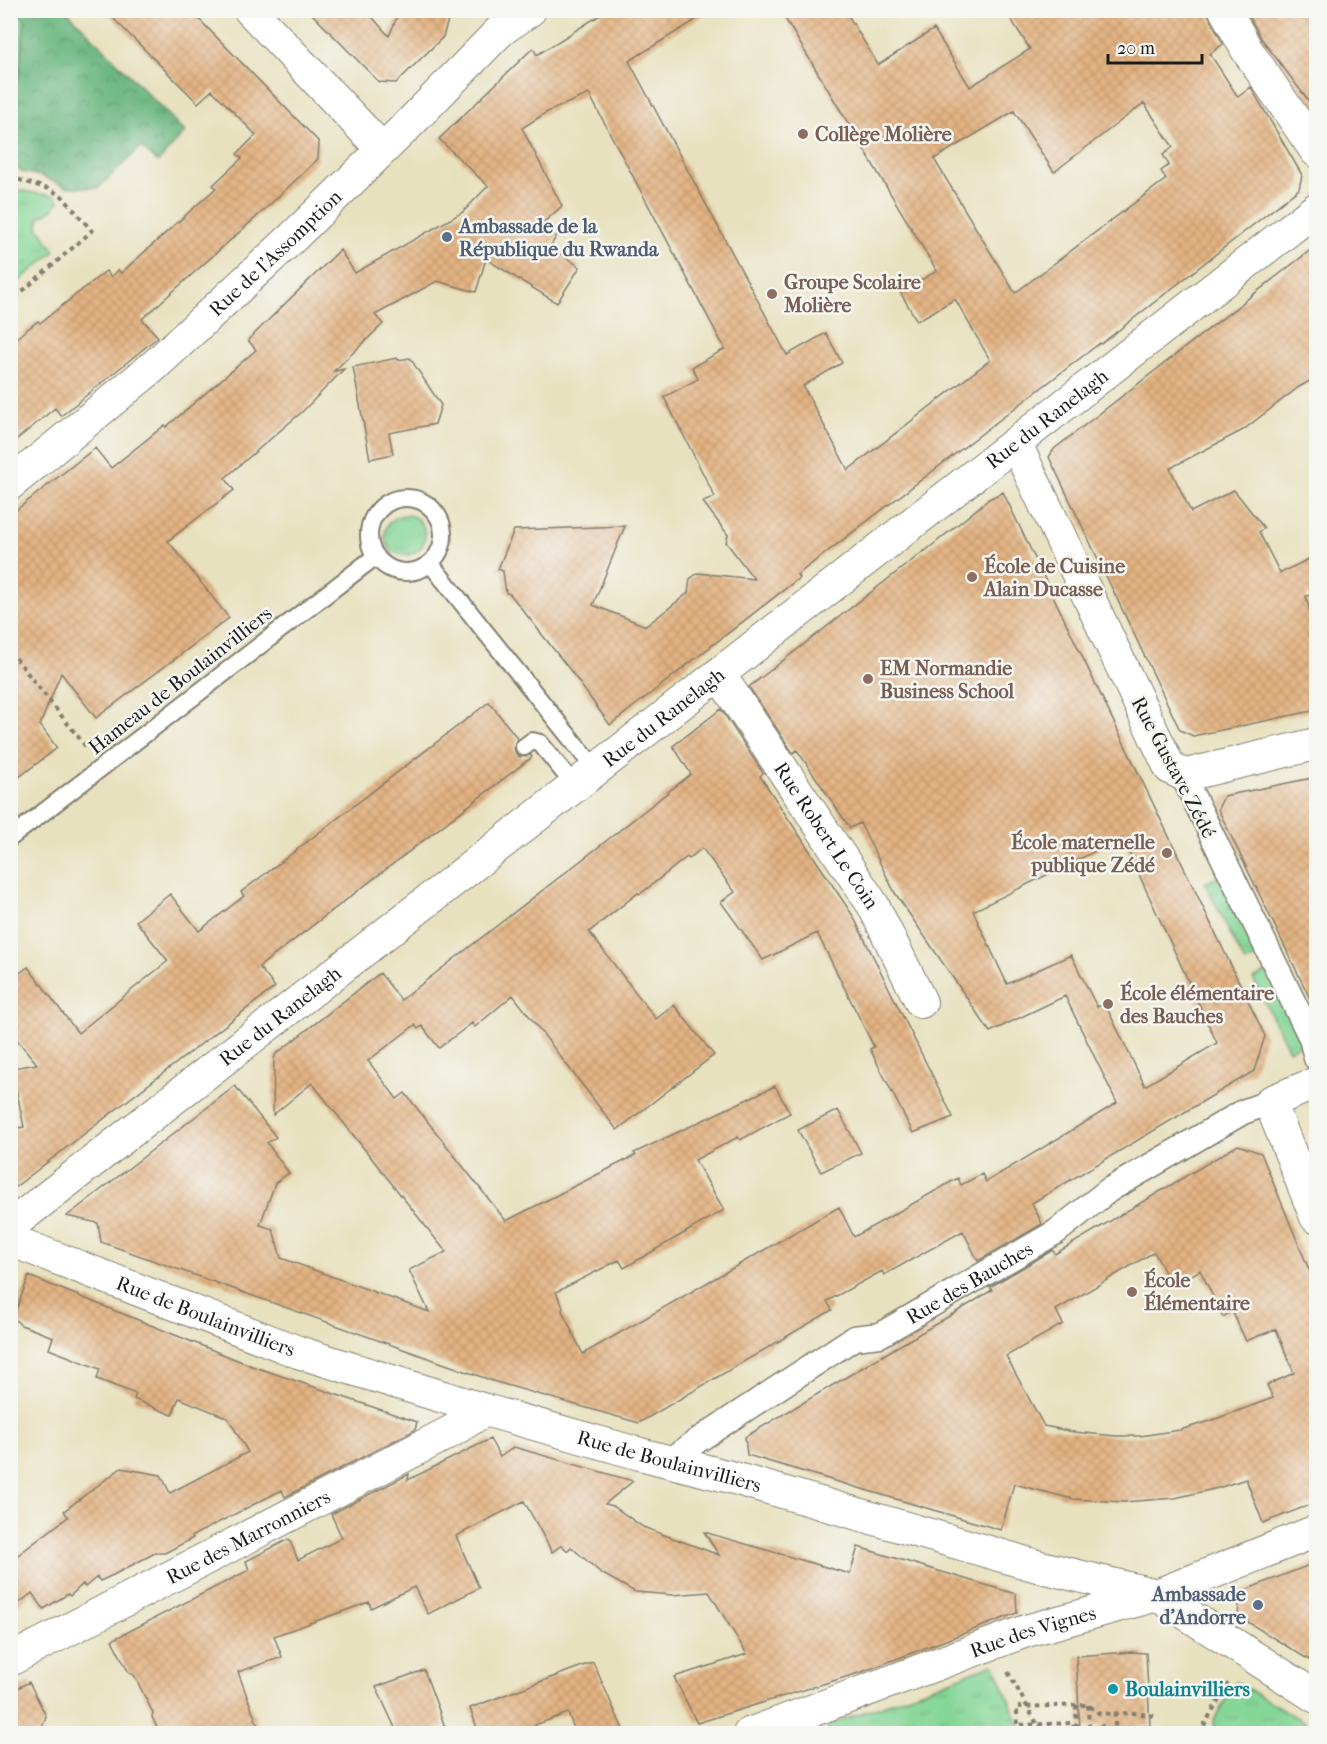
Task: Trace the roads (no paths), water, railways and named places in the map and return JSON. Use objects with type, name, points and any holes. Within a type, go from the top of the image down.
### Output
[{"type":"street","points":[[250,10],[382,149]]},
{"type":"street","name":"Rue de l'Assomption","points":[[10,484],[154,366],[291,239],[382,149],[499,20],[530,10]]},
{"type":"street","points":[[1225,10],[1247,50],[1317,152]]},
{"type":"street","name":"Rue du Ranelagh","points":[[10,1226],[1317,209]]},
{"type":"street","name":"Rue Gustave Zédé","points":[[1016,444],[1170,768],[1182,774],[1311,1038],[1317,1058]]},
{"type":"street","name":"Rue Robert Le Coin","points":[[719,674],[873,905],[921,1002]]},
{"type":"street","points":[[1182,774],[1317,744]]},
{"type":"street","points":[[1317,1083],[1270,1102],[1317,1217]]},
{"type":"street","name":"Rue des Bauches","points":[[670,1461],[854,1338],[880,1335],[1056,1232],[1109,1190],[1243,1112],[1270,1102]]},
{"type":"street","name":"Rue de Boulainvilliers","points":[[10,1240],[298,1352],[485,1410],[734,1478],[1037,1566],[1157,1595],[1317,1697]]},
{"type":"street","name":"Rue des Marronniers","points":[[10,1660],[452,1431],[485,1410]]},
{"type":"street","name":"Rue des Vignes","points":[[749,1734],[801,1725],[1026,1631],[1157,1595],[1317,1531]]},
{"type":"lane","points":[[403,497],[416,498],[436,512],[442,523],[444,535],[442,547],[430,563],[416,571],[403,572],[392,569],[376,556],[369,541],[369,529],[373,517],[381,507],[391,500],[403,497]]},
{"type":"lane","name":"Hameau de Boulainvilliers","points":[[10,838],[376,556]]},
{"type":"lane","points":[[430,563],[585,778]]},
{"type":"lane","points":[[524,747],[532,741],[540,742],[585,778]]},
{"type":"place","name":"Collège Molière","points":[[803,134]]},
{"type":"place","name":"Ambassade de la République du Rwanda","points":[[447,237]]},
{"type":"place","name":"Groupe Scolaire Molière","points":[[772,294]]},
{"type":"place","name":"École de Cuisine Alain Ducasse","points":[[972,577]]},
{"type":"place","name":"EM Normandie Business School","points":[[868,679]]},
{"type":"place","name":"École maternelle publique Zédé","points":[[1167,853]]},
{"type":"place","name":"École élémentaire des Bauches","points":[[1108,1004]]},
{"type":"place","name":"École Élémentaire","points":[[1132,1292]]},
{"type":"place","name":"Ambassade d'Andorre","points":[[1258,1605]]},
{"type":"place","name":"Boulainvilliers","points":[[1113,1689]]}]
